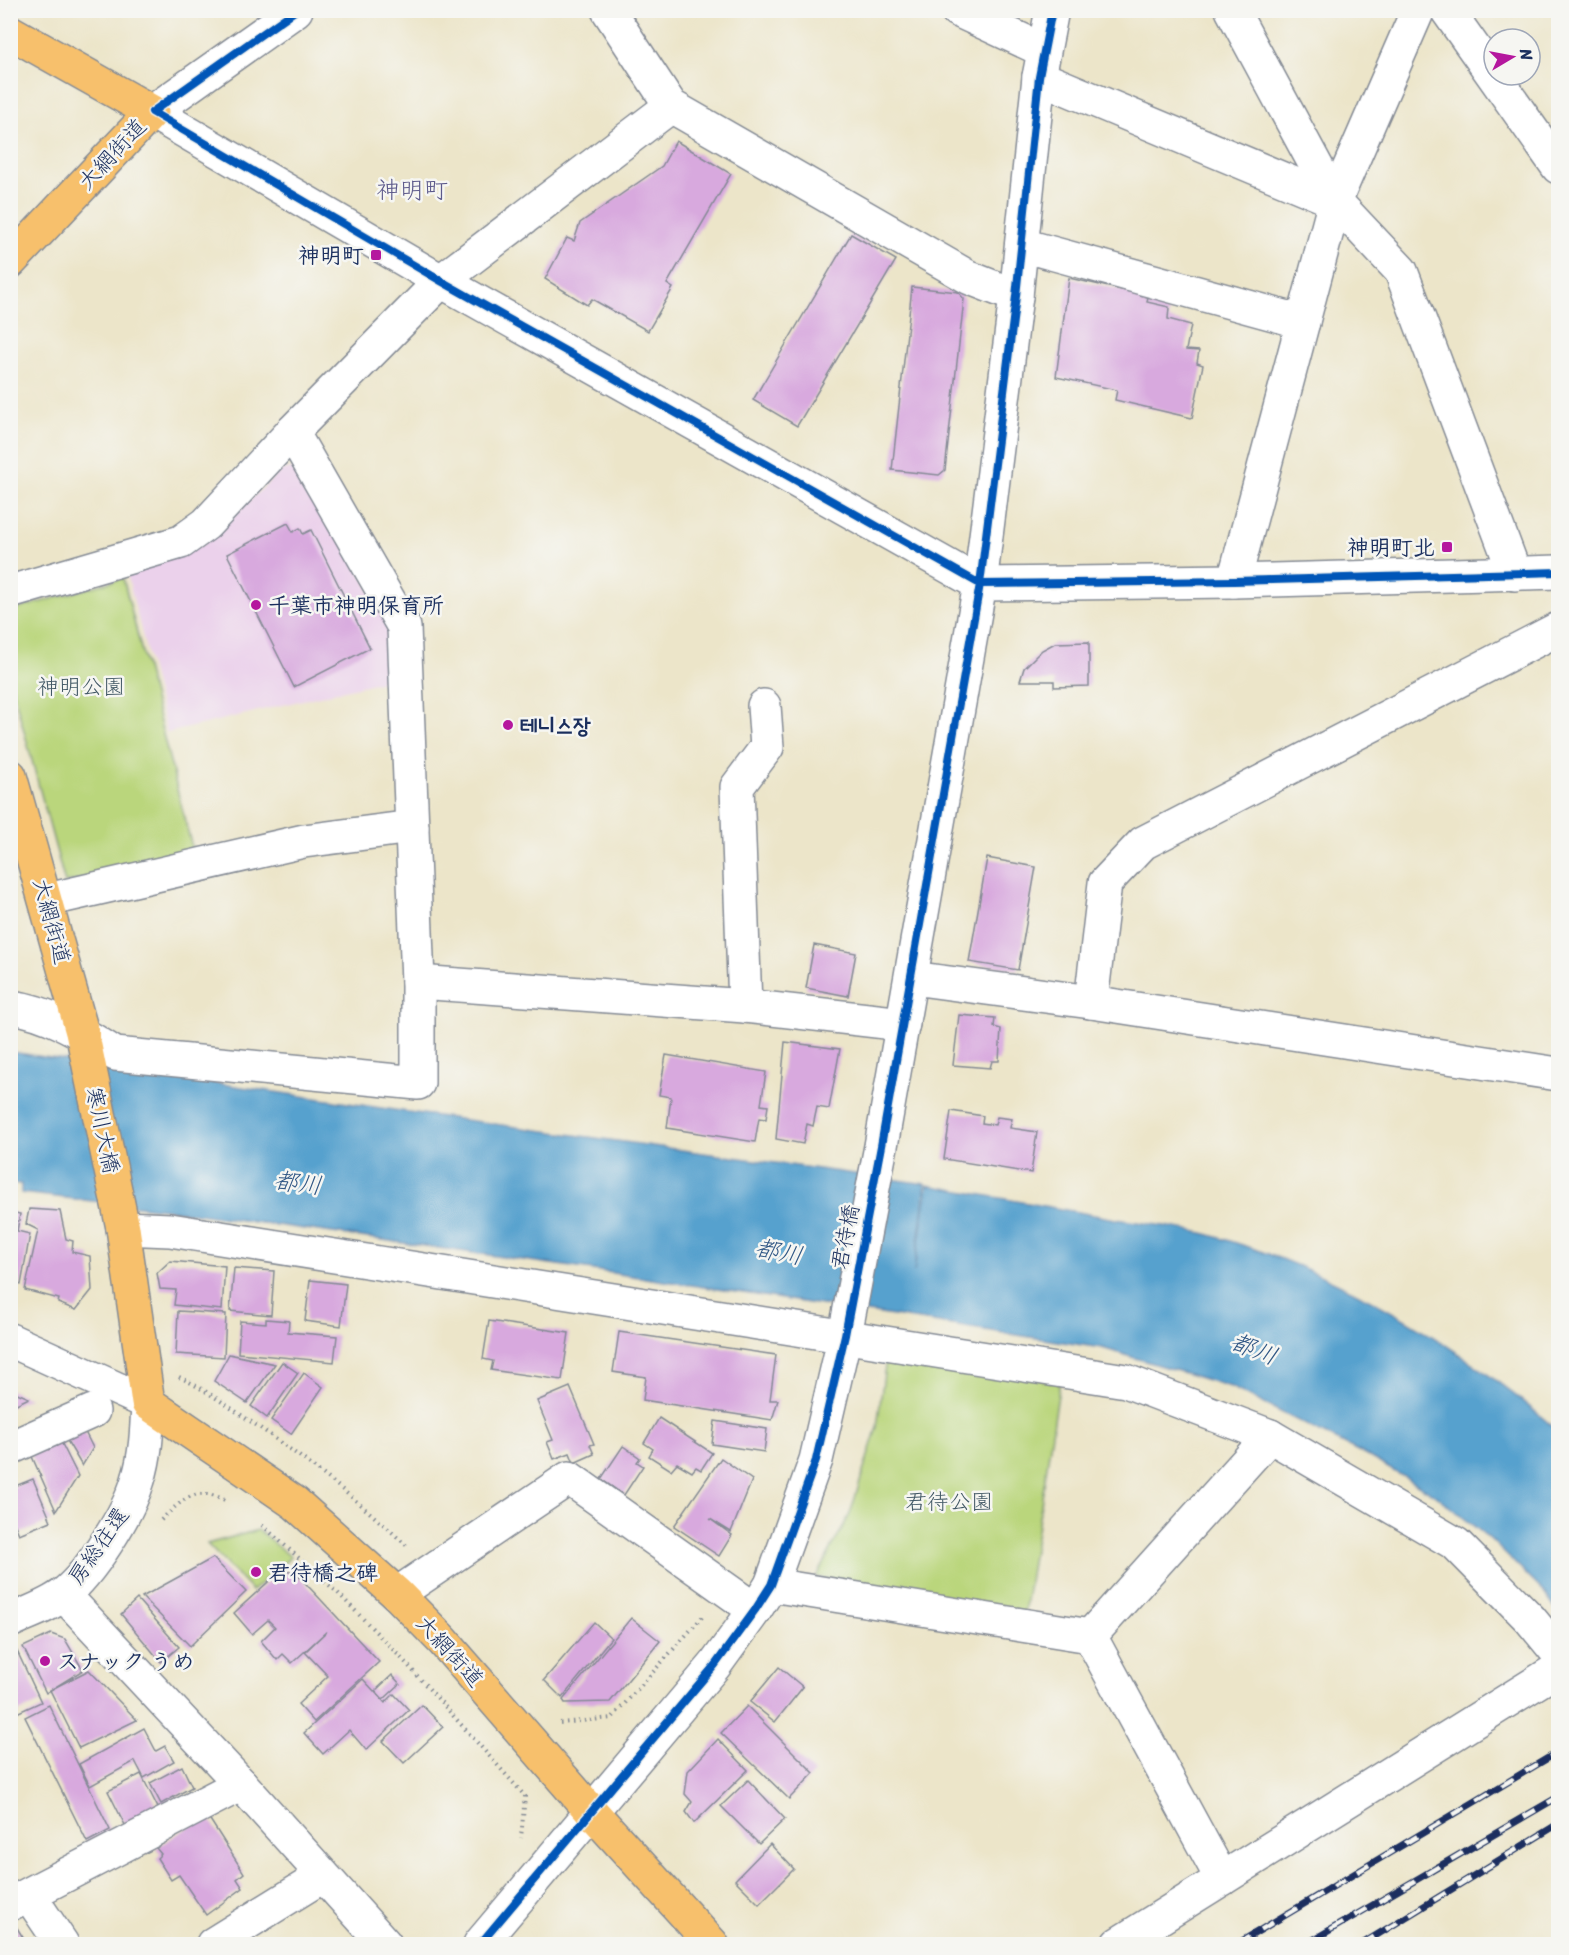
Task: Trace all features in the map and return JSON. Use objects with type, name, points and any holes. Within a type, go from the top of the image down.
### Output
[{"type":"main road","name":"大網街道","points":[[10,32],[152,112],[10,262]]},
{"type":"main road","name":"大網街道","points":[[10,776],[82,1032]]},
{"type":"main road","name":"寒川大橋","points":[[82,1032],[123,1228],[148,1403]]},
{"type":"main road","name":"大網街道","points":[[148,1403],[295,1503],[397,1594],[443,1641],[591,1811],[712,1944]]},
{"type":"street","points":[[296,10],[152,112],[441,281],[980,584],[1234,581],[1558,572]]},
{"type":"street","points":[[608,10],[671,106],[970,278],[1016,296]]},
{"type":"street","points":[[957,10],[1041,64],[1335,201]]},
{"type":"street","name":"君待橋","points":[[480,1944],[715,1665],[763,1597],[816,1461],[845,1335],[881,1146],[980,584],[1022,245],[1041,64],[1052,10]]},
{"type":"street","points":[[1232,10],[1335,201],[1401,271],[1515,574]]},
{"type":"street","points":[[1234,581],[1335,201],[1418,10]]},
{"type":"street","points":[[1447,10],[1558,167]]},
{"type":"street","points":[[10,592],[182,542],[206,524],[292,432],[441,281],[671,106]]},
{"type":"street","points":[[1022,245],[1303,322]]},
{"type":"street","points":[[10,1006],[22,1008],[82,1032],[115,1054],[417,1083],[418,982],[404,627],[292,432]]},
{"type":"street","points":[[1090,1002],[1105,883],[1143,843],[1558,629]]},
{"type":"street","points":[[745,1006],[737,787],[767,747],[764,706]]},
{"type":"street","points":[[46,900],[304,841],[412,827]]},
{"type":"street","points":[[912,978],[1090,1002],[1558,1074]]},
{"type":"street","points":[[418,982],[745,1006],[903,1024]]},
{"type":"street","points":[[123,1228],[170,1230],[845,1335],[1126,1382],[1270,1436],[1456,1544],[1530,1619],[1558,1653]]},
{"type":"street","points":[[10,1340],[148,1403]]},
{"type":"street","name":"房総往還","points":[[10,1621],[63,1595],[91,1563],[122,1517],[139,1479],[146,1437],[148,1403]]},
{"type":"street","points":[[10,1448],[93,1411]]},
{"type":"street","points":[[1090,1636],[1270,1436]]},
{"type":"street","points":[[397,1594],[569,1478],[763,1597],[1090,1636]]},
{"type":"street","points":[[63,1595],[241,1784],[321,1876],[385,1944]]},
{"type":"street","points":[[1090,1636],[1222,1879]]},
{"type":"street","points":[[1118,1944],[1558,1669]]},
{"type":"street","points":[[62,1944],[20,1899],[241,1784]]},
{"type":"street","points":[[213,1944],[321,1876]]},
{"type":"path","points":[[173,1368],[179,1377],[200,1387],[304,1458],[366,1507],[418,1557],[429,1572]]},
{"type":"path","points":[[160,1521],[178,1504],[194,1495],[212,1493],[232,1505]]},
{"type":"path","points":[[261,1524],[337,1592],[398,1655],[525,1796],[523,1836],[516,1845]]},
{"type":"path","points":[[552,1714],[560,1722],[612,1718],[708,1609]]},
{"type":"shaded area","name":"千葉市神明保育所","points":[[283,469],[304,469],[395,636],[399,677],[167,733],[127,575],[202,545]]},
{"type":"green space","name":"神明公園","points":[[123,578],[194,855],[65,883],[11,683],[10,611]]},
{"type":"green space","name":"君待公園","points":[[886,1358],[1060,1382],[1024,1614],[816,1577],[850,1514],[877,1427]]},
{"type":"green space","points":[[258,1530],[291,1557],[252,1591],[207,1544]]},
{"type":"water","name":"都川","points":[[11,1052],[401,1111],[926,1184],[914,1272],[928,1185],[1187,1230],[1258,1250],[1351,1290],[1395,1314],[1479,1368],[1558,1431],[1558,1612],[1546,1594],[1490,1539],[1434,1494],[1364,1454],[1231,1387],[1102,1348],[586,1269],[164,1209],[21,1193],[21,1184],[11,1183]]},
{"type":"building","points":[[676,141],[731,174],[667,284],[673,288],[648,331],[592,299],[587,305],[545,279],[567,238],[574,241],[580,223],[662,166]]},
{"type":"building","points":[[851,234],[896,260],[797,426],[753,400]]},
{"type":"building","points":[[1069,278],[1148,296],[1147,302],[1169,307],[1168,319],[1191,325],[1186,350],[1199,351],[1197,363],[1203,365],[1192,418],[1115,400],[1117,390],[1056,377]]},
{"type":"building","points":[[912,287],[958,292],[964,299],[945,470],[939,475],[892,470]]},
{"type":"building","points":[[288,523],[293,532],[300,528],[303,534],[311,530],[370,648],[294,687],[227,554]]},
{"type":"building","points":[[1089,642],[1089,686],[1054,687],[1054,681],[1020,681],[1024,668],[1042,650],[1055,643]]},
{"type":"building","points":[[987,858],[1036,867],[1018,970],[969,962]]},
{"type":"building","points":[[814,945],[856,953],[848,996],[806,988]]},
{"type":"building","points":[[959,1015],[995,1018],[994,1027],[1001,1029],[999,1061],[992,1061],[990,1068],[953,1065]]},
{"type":"building","points":[[785,1042],[840,1049],[829,1109],[817,1107],[813,1126],[807,1124],[803,1144],[776,1139]]},
{"type":"building","points":[[666,1055],[766,1072],[761,1105],[768,1106],[766,1119],[759,1118],[755,1142],[667,1128],[671,1097],[659,1095]]},
{"type":"building","points":[[951,1111],[983,1116],[982,1123],[995,1125],[997,1117],[1012,1119],[1010,1128],[1037,1132],[1031,1173],[944,1159]]},
{"type":"building","points":[[29,1209],[60,1211],[66,1239],[73,1241],[72,1252],[90,1256],[92,1290],[76,1310],[58,1303],[59,1299],[25,1290],[38,1230],[26,1224]]},
{"type":"building","points":[[11,1212],[20,1214],[17,1231],[30,1234],[21,1285],[10,1283]]},
{"type":"building","points":[[170,1261],[225,1266],[222,1310],[174,1305],[176,1290],[160,1289],[157,1273]]},
{"type":"building","points":[[234,1268],[274,1271],[271,1315],[230,1311]]},
{"type":"building","points":[[310,1280],[346,1284],[341,1326],[305,1321]]},
{"type":"building","points":[[178,1311],[226,1314],[224,1357],[176,1354]]},
{"type":"building","points":[[266,1319],[289,1321],[288,1332],[337,1336],[334,1362],[238,1353],[240,1321],[266,1323]]},
{"type":"building","points":[[489,1321],[569,1333],[562,1380],[491,1370],[493,1361],[483,1359]]},
{"type":"building","points":[[619,1332],[776,1355],[770,1400],[778,1400],[772,1420],[643,1400],[646,1377],[613,1372]]},
{"type":"building","points":[[229,1354],[275,1364],[247,1403],[214,1381]]},
{"type":"building","points":[[282,1362],[298,1373],[267,1418],[251,1406]]},
{"type":"building","points":[[304,1373],[323,1387],[291,1434],[271,1420]]},
{"type":"building","points":[[570,1387],[594,1444],[590,1445],[594,1454],[574,1463],[570,1453],[554,1459],[547,1442],[553,1440],[537,1401]]},
{"type":"building","points":[[10,1390],[29,1398],[10,1407]]},
{"type":"building","points":[[659,1418],[712,1453],[701,1470],[696,1467],[692,1472],[677,1463],[671,1470],[649,1456],[653,1449],[644,1443]]},
{"type":"building","points":[[715,1421],[767,1429],[764,1452],[712,1444]]},
{"type":"building","points":[[81,1424],[93,1448],[82,1466],[63,1434]]},
{"type":"building","points":[[59,1438],[78,1476],[56,1511],[30,1452]]},
{"type":"building","points":[[623,1446],[640,1458],[637,1462],[643,1466],[624,1495],[601,1479]]},
{"type":"building","points":[[721,1458],[752,1480],[731,1532],[710,1519],[732,1535],[719,1556],[674,1526]]},
{"type":"building","points":[[33,1479],[51,1521],[19,1534],[10,1514],[10,1488]]},
{"type":"building","points":[[213,1558],[246,1592],[190,1646],[142,1597]]},
{"type":"building","points":[[294,1571],[379,1662],[314,1722],[298,1704],[328,1676],[305,1652],[327,1631],[292,1663],[283,1654],[277,1660],[261,1641],[275,1627],[268,1620],[252,1634],[234,1613],[278,1573]]},
{"type":"building","points":[[137,1599],[179,1647],[161,1662],[121,1614]]},
{"type":"building","points":[[631,1618],[660,1641],[610,1702],[565,1703],[563,1700]]},
{"type":"building","points":[[594,1622],[611,1638],[562,1698],[544,1680]]},
{"type":"building","points":[[51,1634],[65,1639],[83,1670],[46,1693],[23,1647]]},
{"type":"building","points":[[17,1651],[41,1702],[10,1716],[10,1654]]},
{"type":"building","points":[[779,1667],[803,1687],[775,1722],[750,1702]]},
{"type":"building","points":[[89,1670],[137,1720],[79,1748],[50,1690]]},
{"type":"building","points":[[392,1675],[400,1684],[383,1700],[375,1691]]},
{"type":"building","points":[[363,1679],[385,1703],[394,1694],[409,1710],[366,1750],[349,1730],[323,1754],[304,1733]]},
{"type":"building","points":[[49,1705],[110,1830],[87,1842],[25,1717]]},
{"type":"building","points":[[422,1705],[443,1727],[404,1763],[383,1741]]},
{"type":"building","points":[[747,1706],[814,1773],[789,1799],[721,1733]]},
{"type":"building","points":[[144,1728],[156,1751],[165,1746],[174,1761],[144,1778],[135,1761],[90,1786],[79,1764]]},
{"type":"building","points":[[718,1739],[748,1770],[694,1823],[686,1812],[692,1802],[685,1794],[688,1771]]},
{"type":"building","points":[[182,1766],[192,1787],[161,1804],[150,1783]]},
{"type":"building","points":[[141,1774],[159,1810],[126,1827],[108,1791]]},
{"type":"building","points":[[748,1780],[785,1819],[759,1844],[721,1806]]},
{"type":"building","points":[[207,1815],[244,1873],[237,1879],[243,1888],[206,1915],[179,1875],[171,1880],[157,1858],[161,1854],[156,1848]]},
{"type":"building","points":[[770,1844],[794,1869],[759,1904],[735,1880]]},
{"type":"building","points":[[14,1923],[27,1944],[10,1944],[10,1925]]},
{"type":"railway","points":[[1237,1944],[1558,1752]]},
{"type":"railway","points":[[1306,1944],[1558,1797]]},
{"type":"railway","points":[[1362,1944],[1558,1824]]},
{"type":"cycle path","points":[[296,10],[152,112],[441,281],[980,584],[1234,581],[1558,572]]},
{"type":"cycle path","points":[[480,1944],[715,1665],[755,1610],[771,1585],[816,1460],[845,1335],[881,1146],[980,584],[1016,296],[1039,77],[1052,10]]},
{"type":"place","name":"神明町","points":[[376,255]]},
{"type":"place","name":"神明町北","points":[[1447,547]]},
{"type":"place","name":"千葉市神明保育所","points":[[256,605]]},
{"type":"place","name":"테니스장","points":[[508,725]]},
{"type":"place","name":"君待橋之碑","points":[[256,1572]]},
{"type":"place","name":"スナック うめ","points":[[45,1661]]},
{"type":"district","name":"神明町","points":[[412,190]]}]
